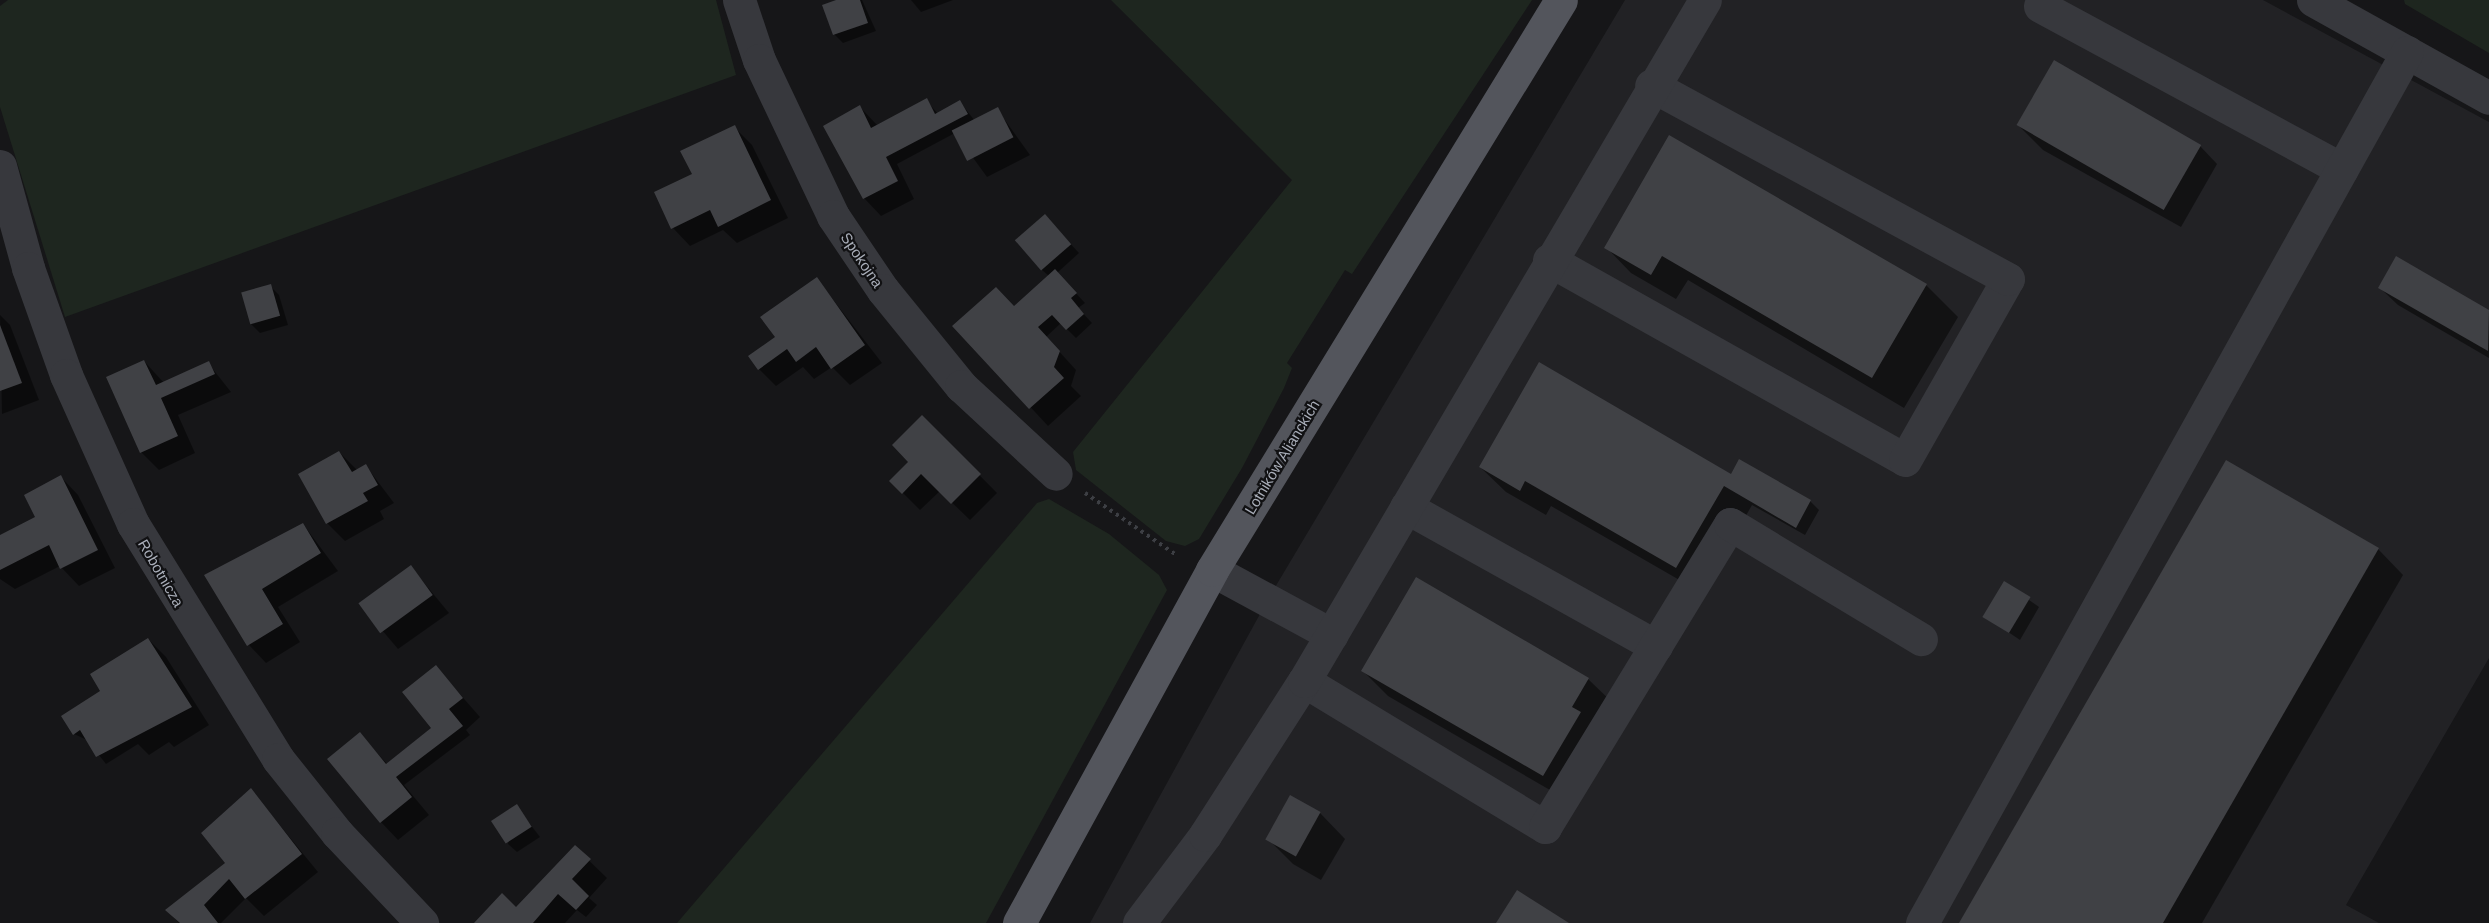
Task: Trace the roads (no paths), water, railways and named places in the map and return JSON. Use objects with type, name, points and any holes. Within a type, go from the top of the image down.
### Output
[{"type":"main road","name":"Lotników Alianckich","points":[[1019,923],[1212,570],[1561,0]]},
{"type":"street","name":"Spokojna","points":[[739,0],[759,60],[833,216],[883,290],[962,386],[1056,474]]},
{"type":"street","points":[[1139,923],[1204,835],[1304,681],[1651,85],[1705,0]]},
{"type":"street","points":[[2313,0],[2489,98]]},
{"type":"street","points":[[2040,6],[2342,169]]},
{"type":"street","points":[[1922,923],[2407,52]]},
{"type":"street","points":[[1549,260],[1905,460],[2008,279],[1651,85]]},
{"type":"street","name":"Robotnicza","points":[[0,166],[66,375],[133,525],[278,759],[337,833],[422,923]]},
{"type":"street","points":[[1406,507],[1656,646]]},
{"type":"street","points":[[1304,681],[1545,827],[1730,524],[1921,639]]},
{"type":"street","points":[[1212,570],[1332,635]]}]
